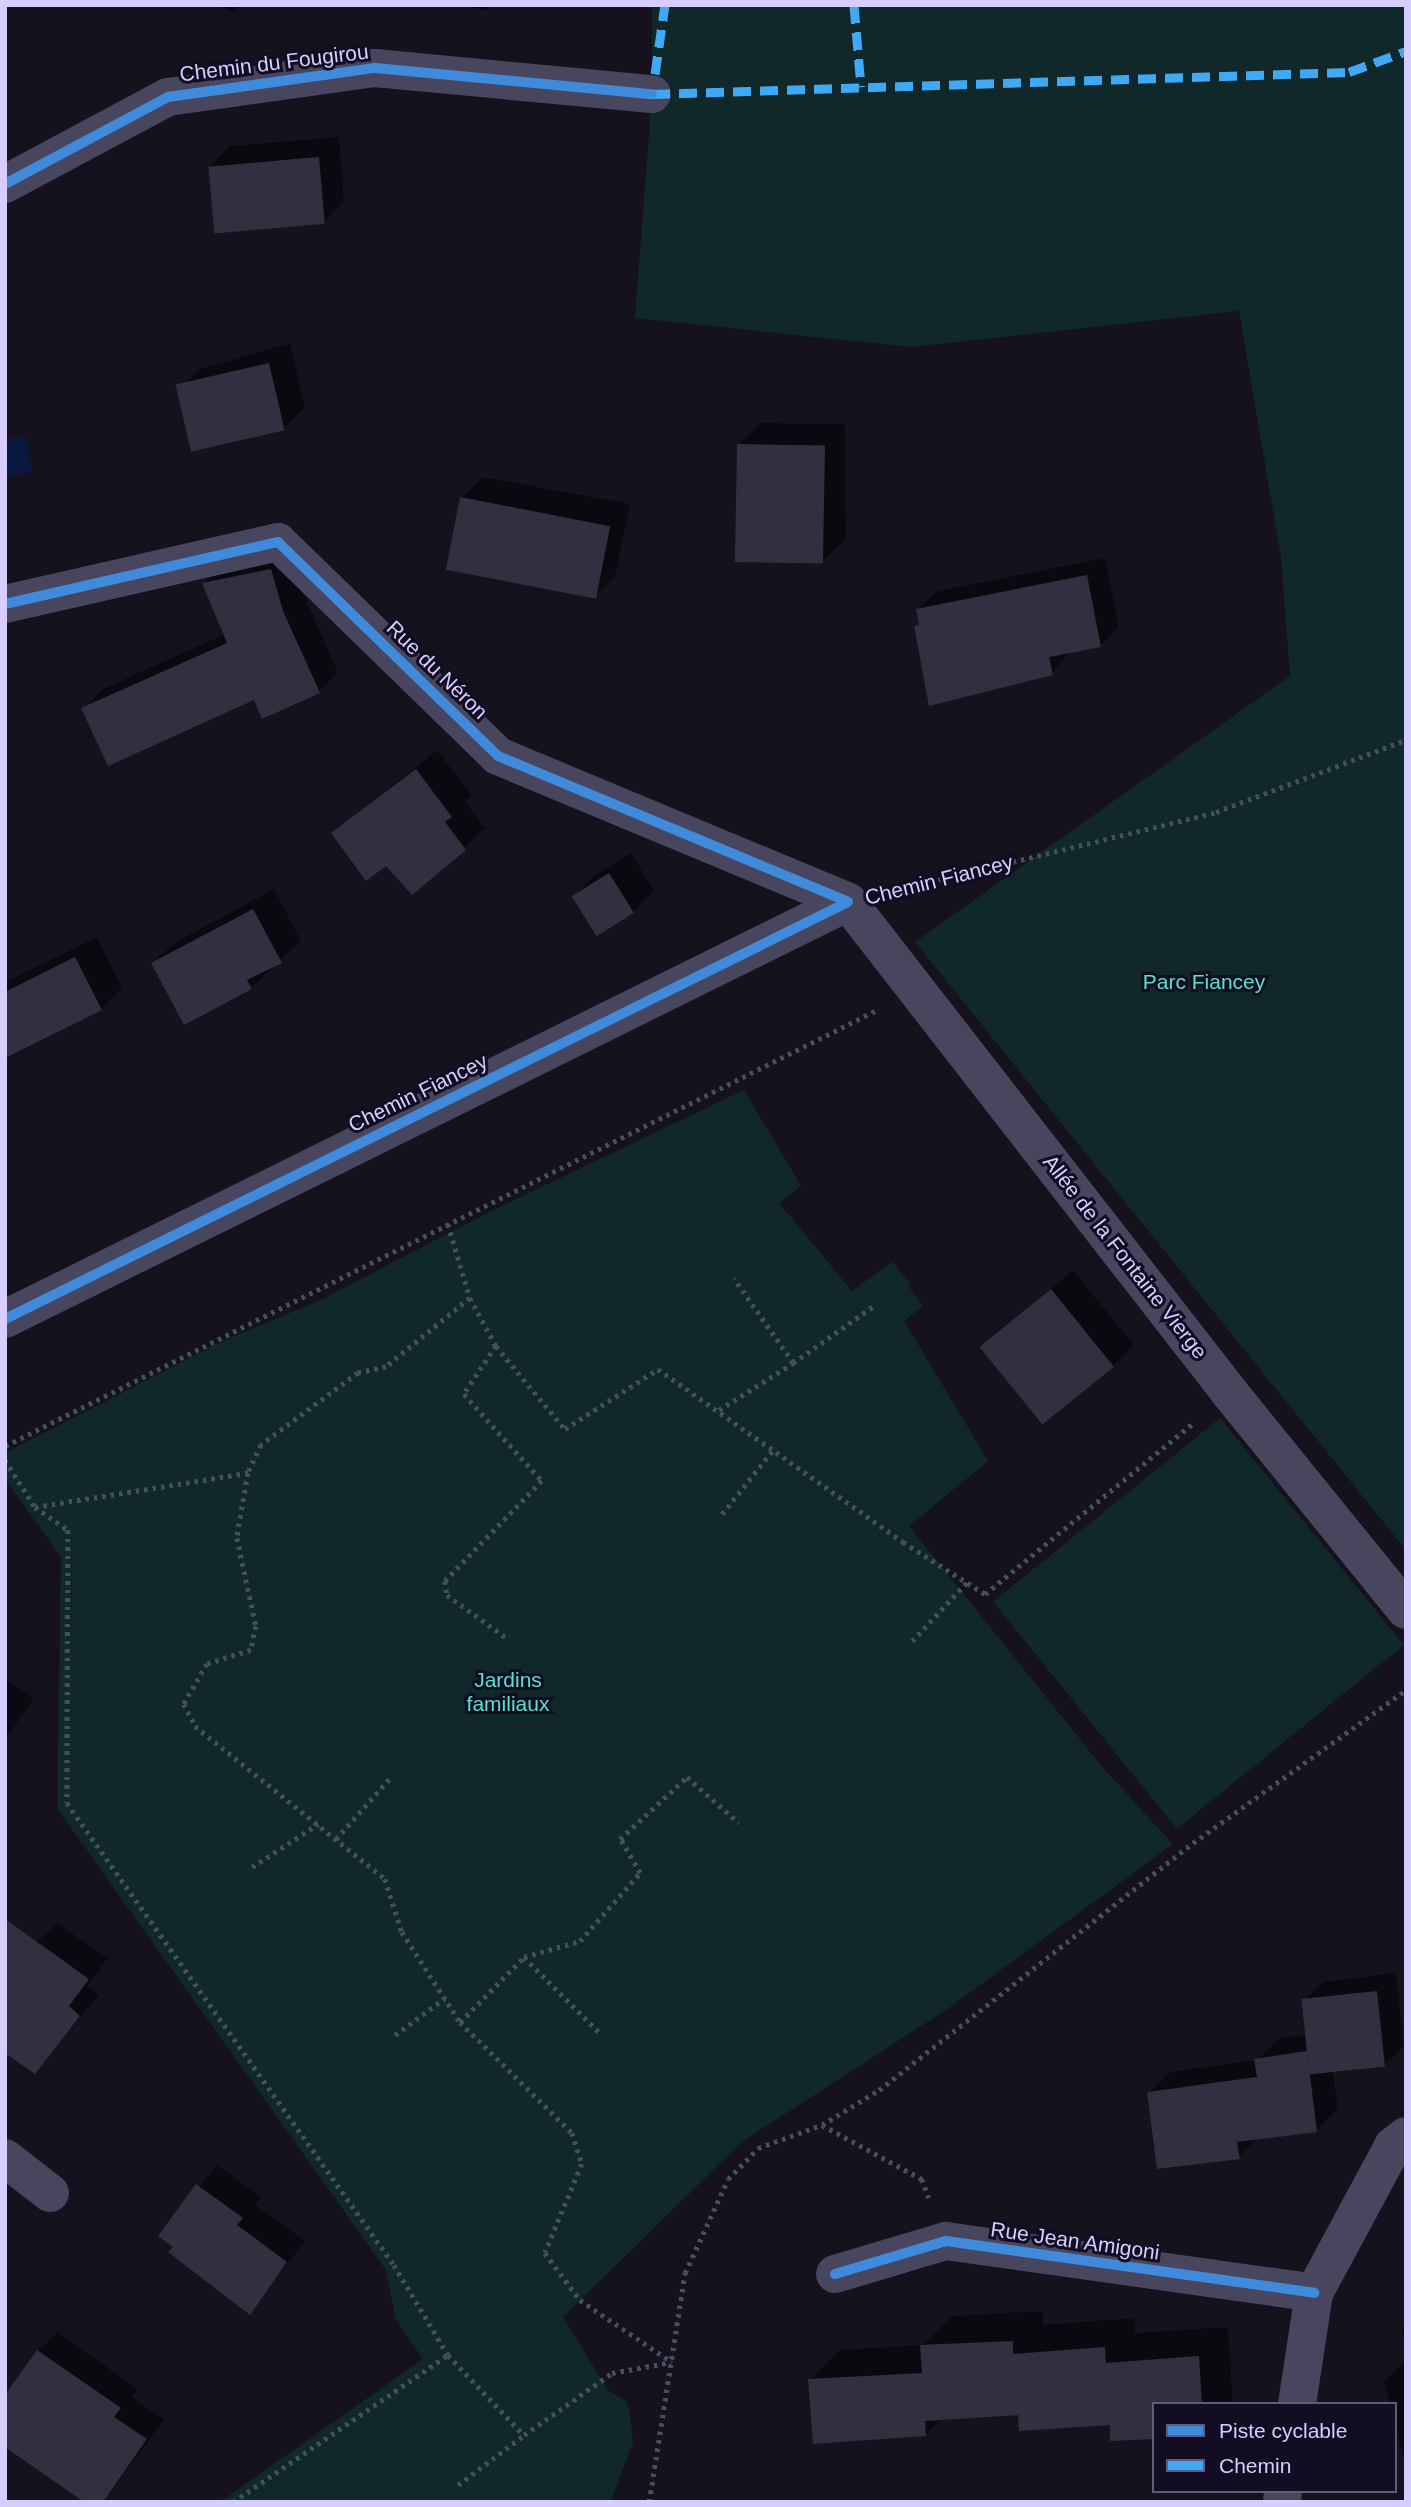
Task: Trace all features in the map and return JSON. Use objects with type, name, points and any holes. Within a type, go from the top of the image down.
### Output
[{"type":"street","name":"Chemin du Fougirou","points":[[5,184],[168,97],[237,87],[375,68],[652,94]]},
{"type":"street","name":"Rue du Néron","points":[[5,604],[278,542],[498,756],[848,902]]},
{"type":"street","name":"Allée de la Fontaine Vierge","points":[[848,902],[1230,1393],[1406,1610]]},
{"type":"street","name":"Chemin Fiancey","points":[[5,1319],[848,902]]},
{"type":"street","points":[[1297,2402],[1314,2293],[1393,2146],[1406,2136]]},
{"type":"street","points":[[5,2158],[50,2193]]},
{"type":"street","name":"Rue Jean Amigoni","points":[[835,2274],[946,2241],[1314,2293]]},
{"type":"path","points":[[5,1446],[917,990]]},
{"type":"path","points":[[447,1224],[470,1298],[496,1346],[565,1429],[658,1369],[902,1542],[985,1594],[1230,1393]]},
{"type":"path","points":[[734,1279],[793,1363]]},
{"type":"path","points":[[470,1298],[386,1367],[358,1373],[261,1446],[248,1473],[237,1538],[256,1626],[251,1650],[207,1664],[184,1704],[195,1726],[385,1878],[402,1932],[460,2022],[572,2133],[582,2164],[545,2253],[579,2300],[672,2362]]},
{"type":"path","points":[[719,1410],[793,1363],[872,1307]]},
{"type":"path","points":[[496,1346],[464,1394],[542,1481],[445,1581],[447,1595],[508,1639]]},
{"type":"path","points":[[722,1514],[773,1450]]},
{"type":"path","points":[[5,1460],[35,1507],[68,1530],[67,1803],[394,2265],[448,2355],[524,2435]]},
{"type":"path","points":[[35,1507],[248,1473]]},
{"type":"path","points":[[912,1642],[967,1582]]},
{"type":"path","points":[[649,2502],[685,2273],[728,2179],[758,2148],[822,2124],[879,2090],[1194,1843],[1406,1690]]},
{"type":"path","points":[[460,2022],[524,1957],[580,1941],[640,1873],[620,1839],[687,1777],[739,1823]]},
{"type":"path","points":[[336,1839],[390,1778]]},
{"type":"path","points":[[252,1867],[318,1824]]},
{"type":"path","points":[[524,1957],[599,2032]]},
{"type":"path","points":[[396,2035],[445,1998]]},
{"type":"path","points":[[822,2124],[922,2179],[946,2241]]},
{"type":"path","points":[[233,2502],[448,2355]]},
{"type":"path","points":[[458,2485],[612,2373],[672,2362]]},
{"type":"green space","name":"Parc Fiancey","points":[[652,5],[1406,5],[1406,1550],[915,942],[1290,676],[1281,557],[1239,311],[910,347],[635,318],[652,94]]},
{"type":"green space","name":"Jardins familiaux","points":[[744,1090],[801,1186],[779,1203],[852,1291],[892,1262],[911,1284],[908,1286],[923,1306],[904,1321],[988,1461],[909,1526],[1103,1768],[1173,1844],[946,2010],[743,2141],[563,2317],[608,2390],[626,2401],[630,2412],[633,2443],[610,2502],[220,2502],[423,2359],[396,2320],[386,2270],[57,1808],[61,1557],[5,1479],[5,1453],[223,1341],[321,1300],[489,1212]]},
{"type":"green space","points":[[1220,1418],[1404,1645],[1177,1829],[993,1602]]},
{"type":"water","points":[[25,436],[33,471],[5,478],[5,441]]},
{"type":"building","points":[[319,157],[325,224],[214,233],[208,167]]},
{"type":"building","points":[[269,363],[285,430],[191,452],[175,385]]},
{"type":"building","points":[[737,444],[825,446],[823,564],[735,562]]},
{"type":"building","points":[[460,497],[610,526],[596,599],[446,570]]},
{"type":"building","points":[[271,569],[283,611],[320,693],[262,719],[254,700],[108,766],[81,708],[227,643],[202,583]]},
{"type":"building","points":[[1087,575],[1101,647],[1049,657],[1053,675],[929,706],[914,626],[919,625],[916,609]]},
{"type":"building","points":[[416,769],[452,817],[445,822],[466,850],[412,895],[386,866],[366,881],[331,833]]},
{"type":"building","points":[[609,873],[634,913],[597,936],[572,896]]},
{"type":"building","points":[[253,909],[282,963],[247,980],[252,989],[184,1025],[151,963]]},
{"type":"building","points":[[75,957],[102,1010],[5,1058],[5,992]]},
{"type":"building","points":[[1051,1289],[1114,1367],[1042,1425],[980,1347]]},
{"type":"building","points":[[5,1919],[89,1979],[69,2006],[80,2016],[35,2074],[5,2053]]},
{"type":"building","points":[[1377,1991],[1385,2067],[1309,2075],[1301,1999]]},
{"type":"building","points":[[1307,2051],[1317,2132],[1237,2142],[1240,2159],[1157,2169],[1147,2092],[1257,2077],[1254,2059]]},
{"type":"building","points":[[196,2184],[243,2218],[237,2225],[287,2262],[250,2315],[168,2252],[173,2247],[158,2236]]},
{"type":"building","points":[[1013,2341],[1013,2354],[1105,2347],[1106,2363],[1199,2356],[1202,2402],[1152,2402],[1152,2439],[1110,2441],[1110,2425],[1019,2431],[1018,2415],[925,2421],[926,2436],[813,2444],[808,2379],[922,2373],[920,2345]]},
{"type":"building","points":[[37,2350],[121,2408],[114,2417],[147,2439],[103,2502],[84,2502],[5,2447],[5,2395]]},
{"type":"marked path","points":[[655,74],[665,5]]},
{"type":"marked path","points":[[854,5],[861,87]]},
{"type":"marked path","points":[[652,94],[1349,72],[1406,51]]},
{"type":"cycle path","points":[[5,184],[168,97],[375,68],[652,94]]},
{"type":"cycle path","points":[[5,604],[278,542],[498,756],[848,902]]},
{"type":"cycle path","points":[[5,1319],[848,902]]},
{"type":"cycle path","points":[[835,2274],[946,2241],[1314,2293]]}]
